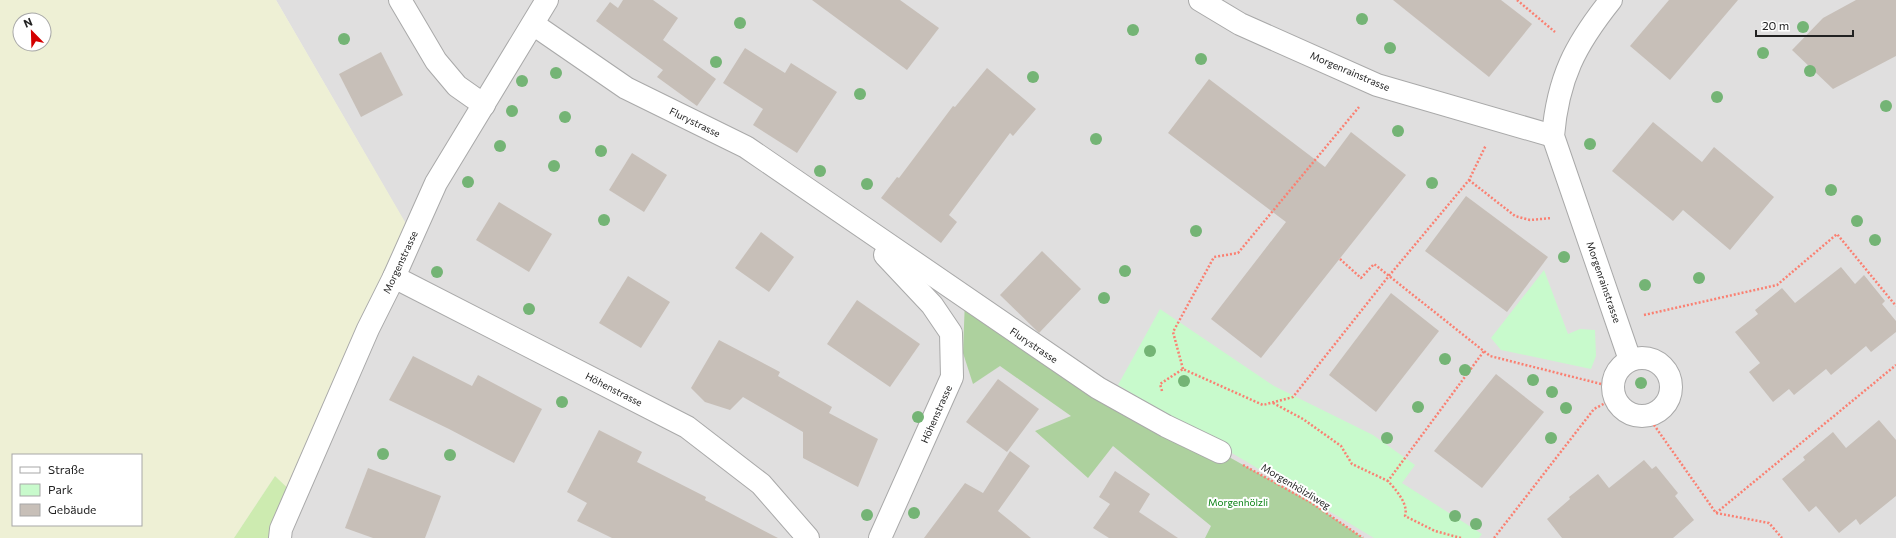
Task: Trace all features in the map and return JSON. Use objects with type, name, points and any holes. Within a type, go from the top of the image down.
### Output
[{"type":"street","points":[[400,0],[436,61],[457,86],[484,105]]},
{"type":"street","name":"Morgenstrasse","points":[[280,538],[281,529],[368,329],[394,277],[436,183],[547,0]]},
{"type":"street","name":"Morgenrainstrasse","points":[[1200,0],[1240,24],[1377,85],[1553,136]]},
{"type":"street","name":"Morgenrainstrasse","points":[[1611,0],[1595,20],[1576,50],[1564,77],[1555,113],[1553,136],[1630,360]]},
{"type":"street","name":"Flurystrasse","points":[[533,24],[626,88],[746,148],[1098,388],[1166,426],[1220,452]]},
{"type":"street","name":"Flurystrasse","points":[[856,223],[932,305],[951,333],[952,377]]},
{"type":"street","name":"Höhenstrasse","points":[[394,277],[687,427],[761,484],[808,538]]},
{"type":"street","points":[[1643,358],[1653,360],[1662,366],[1669,377],[1671,387],[1669,398],[1663,408],[1648,415],[1631,414],[1621,408],[1614,393],[1615,376],[1621,366],[1630,360],[1643,358]]},
{"type":"street","name":"Höhenstrasse","points":[[880,538],[952,377]]},
{"type":"path","points":[[1517,0],[1576,50]]},
{"type":"path","points":[[1183,369],[1173,332],[1214,257],[1238,253],[1377,85]]},
{"type":"path","points":[[1183,369],[1263,405],[1293,397],[1388,277],[1469,180],[1498,120]]},
{"type":"path","points":[[1469,180],[1514,216],[1530,220],[1581,216]]},
{"type":"path","points":[[1617,321],[1777,285],[1837,234],[1896,306]]},
{"type":"path","points":[[1340,259],[1361,278],[1374,264],[1388,277],[1490,356],[1614,393]]},
{"type":"path","points":[[1388,480],[1484,351]]},
{"type":"path","points":[[1716,513],[1896,364]]},
{"type":"path","points":[[1166,426],[1169,417],[1160,384],[1183,369]]},
{"type":"path","points":[[1494,538],[1594,409],[1614,393]]},
{"type":"path","points":[[1272,403],[1303,419],[1341,446],[1352,464],[1388,480],[1399,494],[1406,512],[1405,516],[1435,530],[1461,538]]},
{"type":"path","points":[[1648,415],[1716,513],[1769,523],[1782,538]]},
{"type":"path","name":"Morgenhölzliweg","points":[[1220,452],[1310,502],[1363,538]]},
{"type":"shaded area","points":[[276,0],[1896,0],[1896,538],[280,538],[412,235]]},
{"type":"green space","points":[[0,0],[276,0],[412,234],[296,496],[275,476],[234,538],[0,538]]},
{"type":"green space","points":[[1544,270],[1568,334],[1580,329],[1595,330],[1596,356],[1591,369],[1501,350],[1491,338]]},
{"type":"green space","name":"Morgenhölzli","points":[[965,299],[1220,452],[1310,502],[1363,538],[1205,538],[1211,526],[1113,446],[1088,478],[1035,431],[1071,416],[1000,366],[973,384],[963,353]]},
{"type":"green space","points":[[1160,309],[1274,386],[1373,435],[1415,465],[1402,483],[1482,534],[1479,538],[1374,538],[1118,385]]},
{"type":"green space","points":[[275,476],[296,496],[280,538],[234,538]]},
{"type":"building","points":[[623,0],[653,0],[678,18],[663,40],[716,79],[697,106],[657,77],[663,70],[596,21],[610,2],[618,8]]},
{"type":"building","points":[[812,0],[900,0],[939,28],[907,70]]},
{"type":"building","points":[[1393,0],[1501,0],[1532,24],[1489,77]]},
{"type":"building","points":[[1669,0],[1738,0],[1670,80],[1630,46]]},
{"type":"building","points":[[1856,0],[1896,0],[1896,56],[1833,89],[1792,50],[1823,18]]},
{"type":"building","points":[[745,48],[785,73],[791,63],[837,92],[797,153],[753,125],[763,109],[723,83]]},
{"type":"building","points":[[381,52],[403,95],[361,117],[339,74]]},
{"type":"building","points":[[987,68],[1036,109],[1013,136],[1010,133],[949,215],[957,222],[941,243],[881,198],[897,177],[899,178],[953,106],[955,107]]},
{"type":"building","points":[[1209,79],[1325,167],[1351,132],[1406,175],[1261,358],[1211,319],[1286,222],[1168,133]]},
{"type":"building","points":[[1653,122],[1702,162],[1714,147],[1774,197],[1730,250],[1683,210],[1673,221],[1612,171]]},
{"type":"building","points":[[632,153],[667,175],[644,212],[609,190]]},
{"type":"building","points":[[1466,196],[1548,257],[1507,312],[1425,251]]},
{"type":"building","points":[[499,202],[552,234],[529,272],[476,240]]},
{"type":"building","points":[[761,232],[794,257],[769,292],[735,268]]},
{"type":"building","points":[[1042,251],[1081,289],[1039,333],[1000,295]]},
{"type":"building","points":[[1841,267],[1855,284],[1864,275],[1885,301],[1882,304],[1896,321],[1896,332],[1871,352],[1866,346],[1831,375],[1826,369],[1794,395],[1789,389],[1773,402],[1749,372],[1760,363],[1735,332],[1758,314],[1755,310],[1782,288],[1795,303]]},
{"type":"building","points":[[628,276],[670,302],[641,348],[599,323]]},
{"type":"building","points":[[1391,293],[1439,331],[1376,412],[1329,375]]},
{"type":"building","points":[[857,300],[920,344],[890,387],[827,344]]},
{"type":"building","points":[[719,340],[780,372],[778,376],[832,407],[829,413],[878,439],[858,487],[803,458],[803,432],[743,397],[730,410],[705,402],[691,388]]},
{"type":"building","points":[[413,356],[472,386],[478,375],[542,409],[514,463],[389,400]]},
{"type":"building","points":[[1496,374],[1544,412],[1482,488],[1434,451]]},
{"type":"building","points":[[998,379],[1039,409],[1007,452],[966,422]]},
{"type":"building","points":[[1879,420],[1896,440],[1896,496],[1860,525],[1856,519],[1839,533],[1816,506],[1809,512],[1782,479],[1805,460],[1803,457],[1833,432],[1846,448]]},
{"type":"building","points":[[599,430],[642,452],[637,462],[706,497],[705,500],[778,538],[612,538],[577,521],[587,503],[567,492]]},
{"type":"building","points":[[1010,451],[1030,466],[998,511],[1031,538],[924,538],[965,483],[983,493]]},
{"type":"building","points":[[1644,460],[1652,469],[1656,466],[1678,493],[1675,496],[1694,520],[1673,538],[1562,538],[1547,519],[1570,499],[1569,497],[1598,474],[1609,488]]},
{"type":"building","points":[[368,468],[441,496],[425,538],[373,538],[345,528]]},
{"type":"building","points":[[1115,471],[1150,494],[1139,512],[1178,538],[1109,538],[1093,528],[1110,504],[1099,497]]}]
